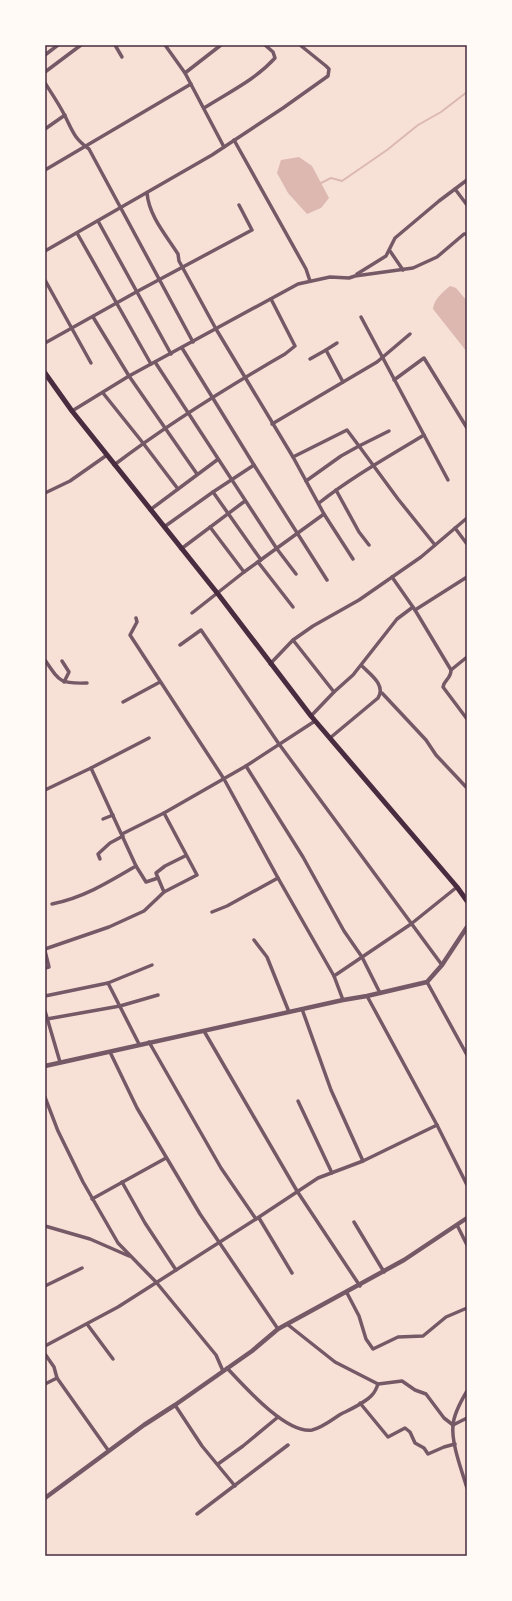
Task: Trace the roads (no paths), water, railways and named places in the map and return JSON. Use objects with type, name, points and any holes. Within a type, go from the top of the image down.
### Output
[{"type":"main road","points":[[45,373],[106,455],[181,550],[218,594],[315,721],[467,899]]},
{"type":"street","points":[[45,55],[58,45]]},
{"type":"street","points":[[45,72],[81,45]]},
{"type":"street","points":[[115,45],[122,56]]},
{"type":"street","points":[[165,45],[185,73],[224,147]]},
{"type":"street","points":[[185,73],[221,45]]},
{"type":"street","points":[[204,108],[260,74],[275,58],[273,52],[265,45]]},
{"type":"street","points":[[45,251],[224,147],[328,76],[329,69],[300,45]]},
{"type":"street","points":[[45,83],[65,115],[72,132],[89,149],[193,342]]},
{"type":"street","points":[[45,170],[84,145],[191,84]]},
{"type":"street","points":[[45,129],[65,115]]},
{"type":"street","points":[[234,140],[306,269],[310,281]]},
{"type":"street","points":[[355,276],[386,256],[390,251],[395,238],[467,180]]},
{"type":"street","points":[[455,189],[467,205]]},
{"type":"street","points":[[147,193],[148,203],[152,213],[178,254],[183,267],[216,329],[293,457],[324,514],[353,558]]},
{"type":"street","points":[[45,343],[252,230],[239,205]]},
{"type":"street","points":[[98,221],[172,354]]},
{"type":"street","points":[[77,233],[151,364]]},
{"type":"street","points":[[72,411],[129,376],[172,354],[298,284],[330,277],[349,278],[413,268],[437,257],[464,234],[467,234]]},
{"type":"street","points":[[390,251],[403,270]]},
{"type":"street","points":[[45,280],[91,363]]},
{"type":"street","points":[[114,465],[143,443],[212,398],[285,354],[295,346],[271,299]]},
{"type":"street","points":[[93,317],[129,376],[197,474]]},
{"type":"street","points":[[361,317],[448,480]]},
{"type":"street","points":[[272,424],[382,358],[410,334]]},
{"type":"street","points":[[310,359],[337,343]]},
{"type":"street","points":[[182,348],[327,580]]},
{"type":"street","points":[[326,350],[344,382]]},
{"type":"street","points":[[394,380],[424,358],[467,428]]},
{"type":"street","points":[[155,362],[245,501],[277,549],[296,574]]},
{"type":"street","points":[[103,393],[178,489]]},
{"type":"street","points":[[293,457],[347,430],[435,545]]},
{"type":"street","points":[[306,481],[341,456],[389,431]]},
{"type":"street","points":[[319,503],[374,465],[424,435]]},
{"type":"street","points":[[45,493],[70,481],[106,455]]},
{"type":"street","points":[[150,510],[218,460]]},
{"type":"street","points":[[164,527],[254,465]]},
{"type":"street","points":[[336,490],[359,532],[368,545]]},
{"type":"street","points":[[213,492],[293,607]]},
{"type":"street","points":[[181,550],[228,512],[245,501]]},
{"type":"street","points":[[192,613],[244,572],[324,514]]},
{"type":"street","points":[[270,664],[293,640],[313,626],[359,600],[421,557],[467,518]]},
{"type":"street","points":[[210,527],[244,572]]},
{"type":"street","points":[[455,528],[467,544]]},
{"type":"street","points":[[392,577],[414,608],[451,670],[451,675],[443,687],[467,719]]},
{"type":"street","points":[[311,716],[362,666],[397,619],[467,577]]},
{"type":"street","points":[[136,618],[137,622],[130,635],[224,779],[334,976],[343,1000]]},
{"type":"street","points":[[180,645],[202,630],[279,744],[442,964]]},
{"type":"street","points":[[293,640],[334,692]]},
{"type":"street","points":[[451,670],[467,657]]},
{"type":"street","points":[[45,660],[58,678],[64,682],[74,684],[87,683]]},
{"type":"street","points":[[62,662],[69,672],[64,682]]},
{"type":"street","points":[[362,666],[381,686],[382,692],[426,740],[436,755],[467,788]]},
{"type":"street","points":[[122,702],[160,682]]},
{"type":"street","points":[[330,738],[378,698],[382,692]]},
{"type":"street","points":[[100,859],[98,854],[110,843],[246,766],[315,721]]},
{"type":"street","points":[[45,790],[149,738]]},
{"type":"street","points":[[246,766],[303,857],[344,931],[362,957],[380,994]]},
{"type":"street","points":[[91,768],[136,866],[146,882],[158,878]]},
{"type":"street","points":[[45,968],[50,967],[45,950],[109,927],[144,911],[164,892],[197,875],[185,856],[164,813]]},
{"type":"street","points":[[103,819],[113,815]]},
{"type":"street","points":[[164,892],[156,873],[165,866],[185,856]]},
{"type":"street","points":[[52,904],[93,891],[136,866]]},
{"type":"street","points":[[212,912],[227,906],[278,878]]},
{"type":"street","points":[[334,976],[411,924],[457,887]]},
{"type":"street","points":[[45,1066],[343,1000],[380,994],[427,982],[442,964],[466,928],[467,923]]},
{"type":"street","points":[[254,940],[267,957],[289,1012]]},
{"type":"street","points":[[45,996],[108,983],[152,965]]},
{"type":"street","points":[[427,982],[467,1055]]},
{"type":"street","points":[[108,983],[139,1044]]},
{"type":"street","points":[[47,1019],[120,1006],[158,995]]},
{"type":"street","points":[[367,996],[437,1125],[467,1185]]},
{"type":"street","points":[[302,1009],[331,1090],[362,1161]]},
{"type":"street","points":[[45,1011],[60,1062]]},
{"type":"street","points":[[204,1031],[297,1191],[360,1286]]},
{"type":"street","points":[[149,1042],[221,1168],[258,1218],[292,1273]]},
{"type":"street","points":[[463,1048],[467,1045]]},
{"type":"street","points":[[110,1052],[137,1108],[166,1158],[219,1243],[278,1329]]},
{"type":"street","points":[[45,1097],[58,1130],[83,1182],[118,1243],[156,1282],[216,1355],[225,1370],[278,1417],[296,1428],[311,1430],[372,1395],[378,1384]]},
{"type":"street","points":[[298,1101],[332,1173]]},
{"type":"street","points":[[45,1346],[118,1307],[318,1178],[362,1161],[437,1125]]},
{"type":"street","points":[[92,1199],[166,1158]]},
{"type":"street","points":[[122,1182],[145,1223],[176,1270]]},
{"type":"street","points":[[45,1498],[108,1450],[252,1351],[278,1329],[384,1272],[467,1218]]},
{"type":"street","points":[[354,1222],[384,1272]]},
{"type":"street","points":[[456,1225],[467,1245]]},
{"type":"street","points":[[45,1226],[90,1239],[130,1257]]},
{"type":"street","points":[[45,1286],[82,1268]]},
{"type":"street","points":[[347,1293],[359,1316],[366,1339],[373,1349],[398,1337],[423,1336],[446,1317],[467,1308]]},
{"type":"street","points":[[87,1324],[113,1359]]},
{"type":"street","points":[[287,1324],[335,1362],[378,1384],[402,1381],[414,1390],[426,1394],[444,1418],[453,1425]]},
{"type":"street","points":[[45,1354],[54,1367],[57,1378],[108,1450]]},
{"type":"street","points":[[45,1384],[57,1378]]},
{"type":"street","points":[[467,1391],[459,1404],[453,1425],[458,1460],[467,1487]]},
{"type":"street","points":[[360,1403],[388,1437],[405,1428],[410,1432],[416,1443],[424,1448],[428,1454],[455,1444]]},
{"type":"street","points":[[175,1405],[202,1446],[235,1486]]},
{"type":"street","points":[[218,1464],[243,1446],[278,1417]]},
{"type":"street","points":[[453,1425],[467,1418]]},
{"type":"street","points":[[197,1514],[288,1445]]},
{"type":"waterway","points":[[321,183],[331,178],[342,181],[387,150],[418,125],[441,112],[467,92]]}]
